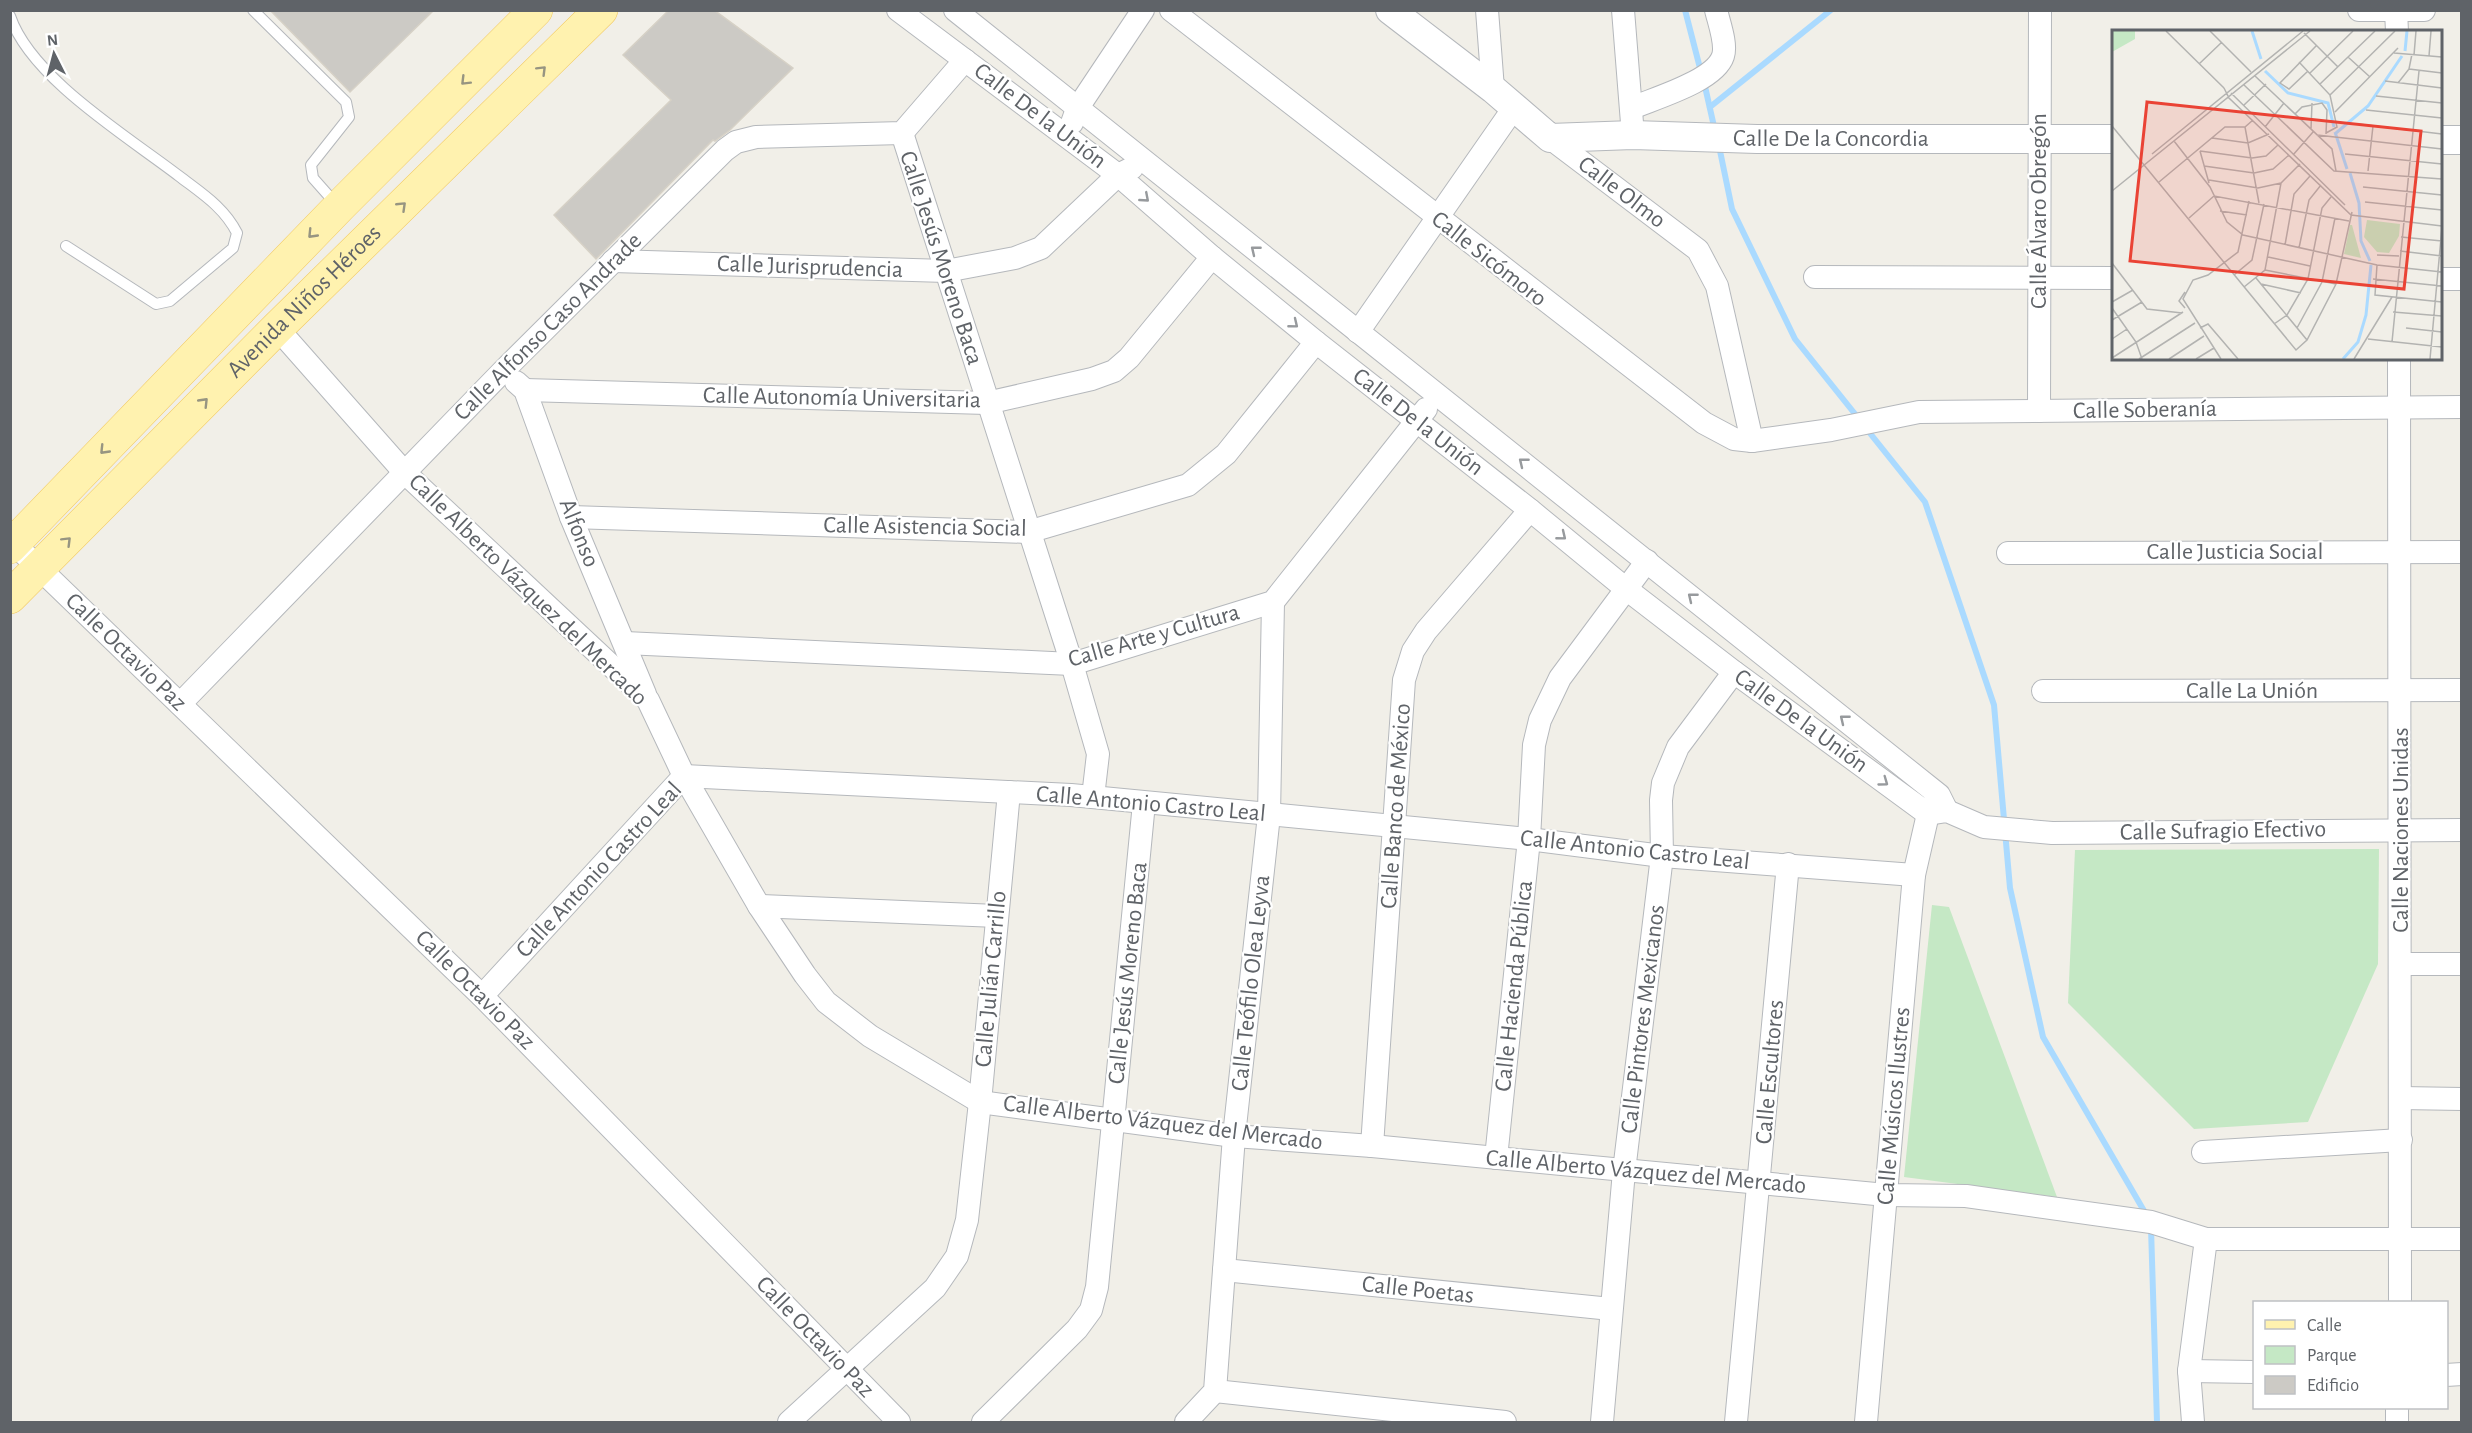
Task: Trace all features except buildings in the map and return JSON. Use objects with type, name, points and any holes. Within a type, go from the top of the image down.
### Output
[{"type":"main road","name":"Avenida Niños Héroes","points":[[12,544],[339,207],[536,10]]},
{"type":"main road","name":"Avenida Niños Héroes","points":[[10,597],[277,328],[601,10]]},
{"type":"main road","points":[[139,414],[166,441]]},
{"type":"street","name":"Calle De la Unión","points":[[898,10],[1118,175],[1212,257],[1316,342],[1734,672],[1938,807],[1984,827]]},
{"type":"street","name":"Calle De la Unión","points":[[955,10],[1647,561],[1938,807]]},
{"type":"street","points":[[1068,136],[1077,109],[1143,10]]},
{"type":"street","name":"Calle Sicómoro","points":[[1172,10],[1436,218],[1704,423],[1734,440],[1752,441],[1831,430]]},
{"type":"street","name":"Calle Olmo","points":[[1390,10],[1493,89],[1550,138],[1698,250],[1707,262],[1717,286],[1752,441]]},
{"type":"street","points":[[1487,10],[1493,89]]},
{"type":"street","points":[[1623,10],[1632,122],[1702,78],[1718,65],[1724,49],[1716,10]]},
{"type":"street","name":"Calle Álvaro Obregón","points":[[2038,411],[2040,10]]},
{"type":"street","points":[[2359,10],[2424,10]]},
{"type":"street","points":[[2396,11],[2397,30]]},
{"type":"street","points":[[902,133],[964,60]]},
{"type":"street","points":[[1358,332],[1514,109]]},
{"type":"street","name":"Calle De la Concordia","points":[[1550,138],[1632,122],[1687,137],[2112,139]]},
{"type":"street","name":"Calle Alfonso Caso Andrade","points":[[180,704],[503,371],[724,150],[736,142],[756,137],[902,133]]},
{"type":"street","name":"Calle Jesús Moreno Baca","points":[[902,133],[1072,664],[1098,754],[1093,797]]},
{"type":"street","points":[[2442,140],[2462,140]]},
{"type":"street","name":"Calle Jurisprudencia","points":[[613,261],[946,271],[1015,258],[1041,248],[1118,175],[1144,162]]},
{"type":"street","name":"Calle Autonomía Universitaria","points":[[525,390],[987,403],[1092,379],[1114,371],[1129,358],[1212,257]]},
{"type":"street","points":[[1815,277],[2112,278]]},
{"type":"street","points":[[2442,279],[2462,279]]},
{"type":"street","name":"Calle Alberto Vázquez del Mercado","points":[[277,328],[405,473],[648,700],[684,776],[759,906],[826,1002],[870,1036],[980,1102],[1114,1122],[1234,1136],[1372,1146],[1886,1195],[1966,1196],[2151,1222],[2206,1239],[2462,1239]]},
{"type":"street","name":"Calle Asistencia Social","points":[[571,517],[1028,532],[1188,485],[1226,454],[1316,342]]},
{"type":"street","name":"Calle Naciones Unidas","points":[[2400,360],[2398,551],[2401,964],[2400,1301]]},
{"type":"street","name":"Alfonso","points":[[503,371],[525,390],[571,517],[648,700]]},
{"type":"street","name":"Calle Arte y Cultura","points":[[625,643],[1072,664],[1273,602],[1416,420],[1439,395]]},
{"type":"street","name":"Calle Soberanía","points":[[1831,430],[1918,412],[2462,407]]},
{"type":"street","name":"Calle Banco de México","points":[[1372,1146],[1404,680],[1413,651],[1426,631],[1530,510]]},
{"type":"street","name":"Calle Octavio Paz","points":[[12,544],[482,996],[899,1422]]},
{"type":"street","name":"Calle Justicia Social","points":[[2008,553],[2462,552]]},
{"type":"street","name":"Calle Hacienda Pública","points":[[1496,1158],[1529,839],[1534,745],[1540,720],[1560,678],[1647,561]]},
{"type":"street","name":"Calle Teófilo Olea Leyva","points":[[1215,1390],[1234,1136],[1269,815],[1273,602]]},
{"type":"street","name":"Calle Pintores Mexicanos","points":[[1602,1422],[1624,1171],[1662,856],[1661,800],[1669,764],[1678,747],[1734,672]]},
{"type":"street","name":"Calle La Unión","points":[[2043,691],[2462,690]]},
{"type":"street","name":"Calle Antonio Castro Leal","points":[[482,996],[684,776],[1093,797],[1529,839],[1662,856],[1914,875]]},
{"type":"street","name":"Calle Julián Carrillo","points":[[789,1422],[935,1288],[957,1256],[967,1221],[1009,792]]},
{"type":"street","name":"Calle Jesús Moreno Baca","points":[[983,1422],[1077,1329],[1091,1310],[1097,1287],[1144,803]]},
{"type":"street","name":"Calle Músicos Ilustres","points":[[1866,1422],[1914,875],[1938,807]]},
{"type":"street","name":"Calle Sufragio Efectivo","points":[[1984,827],[2052,833],[2462,830]]},
{"type":"street","name":"Calle Escultores","points":[[1736,1422],[1788,864]]},
{"type":"street","points":[[759,906],[997,916]]},
{"type":"street","points":[[2401,964],[2462,964]]},
{"type":"street","points":[[2401,1098],[2462,1099]]},
{"type":"street","points":[[2203,1152],[2401,1140]]},
{"type":"street","points":[[2193,1422],[2189,1371],[2206,1239]]},
{"type":"street","name":"Calle Poetas","points":[[1224,1270],[1611,1309]]},
{"type":"street","points":[[2189,1371],[2253,1372]]},
{"type":"street","points":[[1186,1422],[1215,1390],[1505,1422]]},
{"type":"lane","points":[[253,10],[346,102],[349,117],[311,165],[313,178],[339,207]]},
{"type":"lane","points":[[10,16],[36,62],[64,88],[217,205],[237,233],[233,248],[170,301],[156,304],[66,246]]},
{"type":"green space","points":[[2379,849],[2378,964],[2308,1122],[2194,1129],[2068,1003],[2075,850]]},
{"type":"green space","points":[[1932,905],[1949,907],[2057,1197],[1904,1177]]},
{"type":"waterway","points":[[1685,10],[1701,72]]},
{"type":"waterway","points":[[1710,107],[1831,10]]},
{"type":"waterway","points":[[1704,82],[1715,131]]},
{"type":"waterway","points":[[1719,146],[1732,209],[1795,339],[1859,419]]},
{"type":"waterway","points":[[1865,427],[1925,502],[1994,705],[2010,888],[2043,1037],[2147,1216]]},
{"type":"waterway","points":[[2151,1228],[2157,1422]]}]
